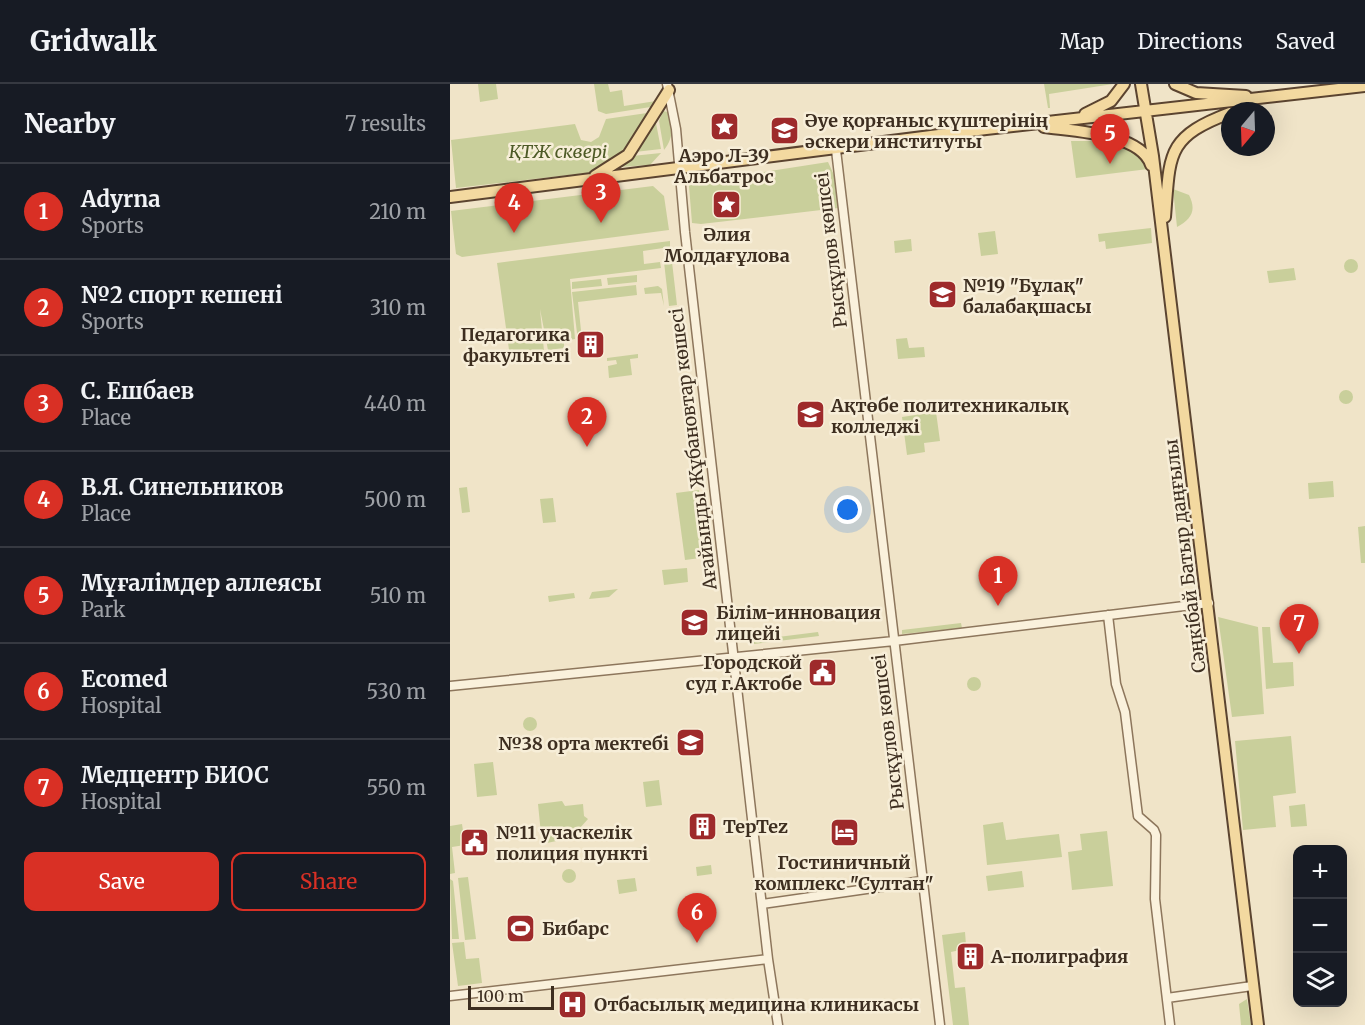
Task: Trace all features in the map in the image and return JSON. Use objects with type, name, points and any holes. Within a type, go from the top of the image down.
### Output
[{"type":"main road","points":[[1050,122],[1100,108],[1119,93],[1124,84]]},
{"type":"main road","name":"Сәңкібай Батыр даңғылы","points":[[1141,84],[1156,184],[1209,603],[1258,1025]]},
{"type":"main road","points":[[1175,84],[1196,93],[1270,98]]},
{"type":"main road","points":[[450,197],[679,170],[1029,124],[1365,86]]},
{"type":"main road","points":[[589,179],[617,165],[628,155],[668,87]]},
{"type":"main road","points":[[1260,102],[1270,98]]},
{"type":"main road","points":[[1163,241],[1169,174],[1175,149],[1185,135],[1194,128],[1221,117]]},
{"type":"main road","points":[[1029,124],[1123,141],[1135,146],[1150,161],[1156,184]]},
{"type":"street","name":"Ағайынды Жұбановтар көшесі","points":[[668,87],[768,959],[778,1025]]},
{"type":"street","name":"Рысқұлов көшсеі","points":[[836,150],[940,1025]]},
{"type":"street","points":[[450,686],[894,640],[1209,603]]},
{"type":"street","points":[[1108,615],[1116,684],[1125,712],[1138,816],[1154,830],[1156,835],[1155,899],[1170,1025]]},
{"type":"street","points":[[762,904],[922,881]]},
{"type":"street","points":[[450,996],[768,959]]},
{"type":"street","points":[[1167,998],[1252,986]]},
{"type":"green space","points":[[478,84],[496,84],[498,99],[480,102]]},
{"type":"green space","points":[[594,84],[608,84],[610,92],[622,90],[624,106],[656,101],[657,106],[606,114],[598,111]]},
{"type":"green space","points":[[1044,84],[1113,84],[1049,94],[1050,108],[1048,108]]},
{"type":"green space","points":[[663,111],[668,112],[672,127],[671,137],[664,150],[659,121]]},
{"type":"green space","name":"ҚТЖ сквері","points":[[647,113],[626,150],[595,172],[456,188],[451,140],[575,124],[581,140],[591,142],[599,137],[606,119]]},
{"type":"green space","points":[[655,118],[661,149],[635,152]]},
{"type":"green space","points":[[1071,141],[1116,143],[1135,152],[1148,169],[1076,178]]},
{"type":"green space","points":[[661,153],[650,165],[619,167],[632,156]]},
{"type":"green space","points":[[828,162],[834,175],[838,208],[701,224],[692,223],[689,186],[693,181],[750,178],[751,174]]},
{"type":"green space","points":[[653,186],[664,196],[669,230],[462,257],[456,254],[451,211]]},
{"type":"green space","points":[[1173,189],[1189,195],[1192,206],[1189,218],[1177,227]]},
{"type":"green space","points":[[1151,228],[1152,243],[1106,249],[1105,241],[1099,242],[1098,234]]},
{"type":"green space","points":[[995,231],[998,254],[981,256],[978,233]]},
{"type":"green space","points":[[911,239],[912,251],[895,253],[894,241]]},
{"type":"green space","points":[[670,241],[670,247],[643,251],[644,264],[660,262],[661,268],[570,279],[575,339],[564,341],[564,348],[548,350],[540,309],[544,351],[510,357],[497,263]]},
{"type":"green space","points":[[1348,259],[1354,259],[1358,266],[1354,273],[1348,273],[1344,269],[1344,263]]},
{"type":"green space","points":[[664,262],[672,262],[677,305],[669,306]]},
{"type":"green space","points":[[1294,268],[1296,280],[1269,283],[1267,271]]},
{"type":"green space","points":[[637,275],[637,282],[608,285],[607,278]]},
{"type":"green space","points":[[601,279],[602,286],[572,289],[572,282]]},
{"type":"green space","points":[[636,285],[637,295],[578,302],[582,340],[578,341],[572,292]]},
{"type":"green space","points":[[658,286],[662,289],[664,306],[661,293],[645,294],[644,288]]},
{"type":"green space","points":[[907,338],[909,348],[924,347],[925,357],[898,359],[896,339]]},
{"type":"green space","points":[[638,354],[638,358],[630,359],[632,375],[609,378],[608,366],[617,364],[616,360],[607,361],[607,358]]},
{"type":"green space","points":[[1343,390],[1349,390],[1353,397],[1349,404],[1343,404],[1339,400],[1339,394]]},
{"type":"green space","points":[[936,412],[940,441],[924,443],[925,452],[907,455],[902,417]]},
{"type":"green space","points":[[1333,481],[1334,497],[1309,499],[1308,483]]},
{"type":"green space","points":[[467,487],[470,512],[462,513],[459,488]]},
{"type":"green space","points":[[699,490],[708,557],[685,560],[676,493]]},
{"type":"green space","points":[[553,498],[556,522],[543,523],[540,499]]},
{"type":"green space","points":[[1365,526],[1365,563],[1361,563],[1358,527]]},
{"type":"green space","points":[[687,568],[688,582],[664,585],[662,570]]},
{"type":"green space","points":[[618,589],[609,597],[589,599],[592,592]]},
{"type":"green space","points":[[574,593],[575,598],[549,602],[548,596]]},
{"type":"green space","points":[[1218,617],[1258,627],[1264,714],[1232,717]]},
{"type":"green space","points":[[961,623],[962,628],[902,634],[902,630]]},
{"type":"green space","points":[[1262,627],[1270,627],[1273,663],[1293,662],[1294,686],[1266,689]]},
{"type":"green space","points":[[818,632],[819,636],[754,644],[753,640]]},
{"type":"green space","points":[[974,677],[979,679],[981,684],[979,689],[974,691],[969,689],[967,684],[969,679]]},
{"type":"green space","points":[[530,717],[535,719],[537,724],[535,729],[530,731],[525,729],[523,724],[525,719]]},
{"type":"green space","points":[[1291,736],[1296,793],[1273,796],[1276,827],[1243,830],[1235,741]]},
{"type":"green space","points":[[493,762],[497,795],[477,797],[474,764]]},
{"type":"green space","points":[[659,780],[662,805],[646,807],[643,782]]},
{"type":"green space","points":[[562,801],[565,806],[583,804],[584,816],[588,819],[571,838],[542,844],[538,804]]},
{"type":"green space","points":[[1305,804],[1307,826],[1291,827],[1289,806]]},
{"type":"green space","points":[[1003,822],[1006,840],[1059,834],[1062,857],[987,865],[983,825]]},
{"type":"green space","points":[[462,824],[465,845],[452,847],[455,873],[450,874],[450,826]]},
{"type":"green space","points":[[1107,831],[1113,886],[1072,890],[1068,852],[1082,850],[1080,834]]},
{"type":"green space","points":[[644,847],[644,853],[619,856],[618,850]]},
{"type":"green space","points":[[711,865],[712,874],[697,876],[696,867]]},
{"type":"green space","points":[[566,869],[572,869],[576,876],[572,883],[566,883],[562,879],[562,873]]},
{"type":"green space","points":[[1022,871],[1024,887],[988,891],[986,876]]},
{"type":"green space","points":[[468,877],[476,939],[465,940],[458,878]]},
{"type":"green space","points":[[635,878],[637,891],[619,894],[617,880]]},
{"type":"green space","points":[[450,879],[453,881],[459,939],[452,939]]},
{"type":"green space","points":[[700,900],[702,916],[692,918],[690,902]]},
{"type":"green space","points":[[965,932],[966,945],[960,946],[960,950],[951,952],[955,988],[965,987],[969,1025],[953,1025],[942,935]]},
{"type":"green space","points":[[464,942],[466,959],[479,958],[482,983],[458,986],[452,943]]},
{"type":"green space","points":[[1247,999],[1251,1025],[1241,1025],[1239,1004]]},
{"type":"place","name":"Аэро Л-39 Альбатрос","points":[[724,126]]},
{"type":"place","name":"Әуе қорғаныс күштерінің әскери институты","points":[[784,130]]},
{"type":"place","name":"Мұғалімдер аллеясы","points":[[1110,164]]},
{"type":"place","name":"Әлия Молдағұлова","points":[[727,205]]},
{"type":"place","name":"С. Ешбаев","points":[[601,223]]},
{"type":"place","name":"В.Я. Синельников","points":[[514,233]]},
{"type":"place","name":"№19 \"Бұлақ\" балабақшасы","points":[[942,295]]},
{"type":"place","name":"Педагогика факультеті","points":[[591,344]]},
{"type":"place","name":"Ақтөбе политехникалық колледжі","points":[[810,415]]},
{"type":"place","name":"№2 спорт кешені","points":[[587,447]]},
{"type":"place","name":"Adyrna","points":[[998,606]]},
{"type":"place","name":"Білім-инновация лицейі","points":[[695,622]]},
{"type":"place","name":"Медцентр БИОС","points":[[1299,654]]},
{"type":"place","name":"Городской суд г.Актобе","points":[[823,672]]},
{"type":"place","name":"№38 орта мектебі","points":[[690,743]]},
{"type":"place","name":"TepTez","points":[[702,826]]},
{"type":"place","name":"Гостиничный комплекс \"Султан\"","points":[[844,833]]},
{"type":"place","name":"№11 учаскелік полиция пункті","points":[[475,842]]},
{"type":"place","name":"Бибарс","points":[[521,928]]},
{"type":"place","name":"Ecomed","points":[[697,943]]},
{"type":"place","name":"А-полиграфия","points":[[970,956]]},
{"type":"place","name":"Отбасылық медицина клиникасы","points":[[573,1004]]}]
